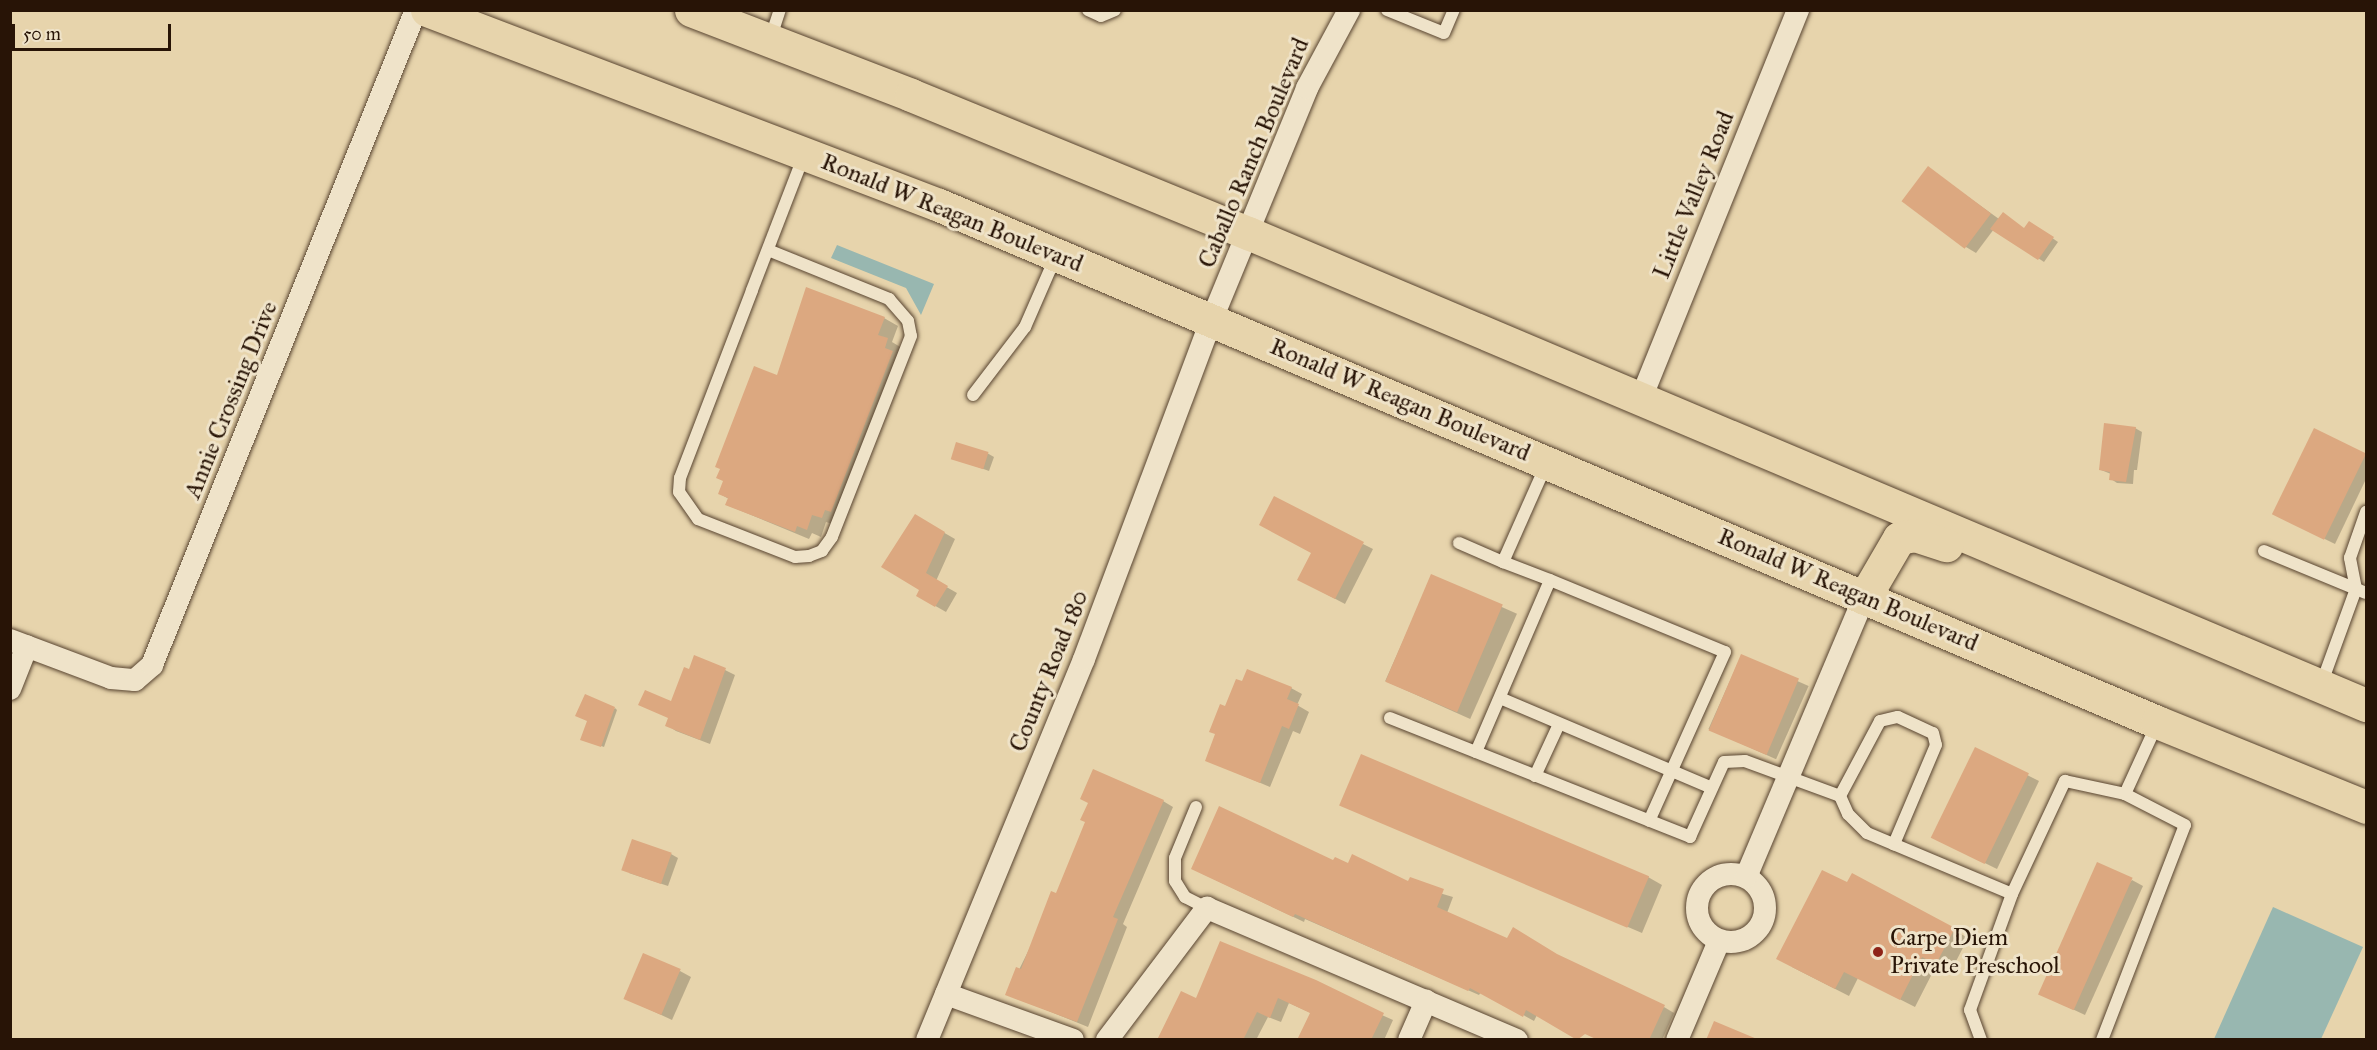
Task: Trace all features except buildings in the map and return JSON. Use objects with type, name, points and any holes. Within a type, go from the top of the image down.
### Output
[{"type":"main road","name":"Ronald W Reagan Boulevard","points":[[427,10],[805,154],[1057,254],[2157,722],[2367,807]]},
{"type":"main road","points":[[691,10],[775,26],[1640,401],[2056,577],[2367,705]]},
{"type":"main road","points":[[1864,598],[1892,546],[1899,538],[1915,535],[1998,568],[2056,577]]},
{"type":"street","name":"Annie Crossing Drive","points":[[19,643],[111,678],[135,680],[152,665],[416,10]]},
{"type":"street","name":"Caballo Ranch Boulevard","points":[[1212,319],[1306,88],[1349,10]]},
{"type":"street","name":"Little Valley Road","points":[[1640,401],[1798,10]]},
{"type":"street","name":"County Road 180","points":[[927,1040],[1134,532],[1212,319]]},
{"type":"street","points":[[1746,877],[1864,598]]},
{"type":"street","points":[[10,689],[19,643]]},
{"type":"street","points":[[1724,874],[1746,877],[1761,892],[1765,912],[1762,921],[1749,937],[1729,942],[1719,940],[1702,927],[1697,916],[1699,894],[1705,885],[1724,874]]},
{"type":"street","points":[[1107,1040],[1207,908],[1517,1040]]},
{"type":"street","points":[[1677,1040],[1719,940]]},
{"type":"street","points":[[946,994],[1073,1040]]},
{"type":"street","points":[[1409,1040],[1426,1001]]},
{"type":"lane","points":[[1088,10],[1101,16],[1115,10]]},
{"type":"lane","points":[[1387,10],[1444,33],[1454,10]]},
{"type":"lane","points":[[768,250],[889,299],[908,321],[911,336],[832,537],[822,551],[809,556],[795,557],[698,519],[680,492],[680,478],[805,154]]},
{"type":"lane","points":[[973,395],[1025,327],[1057,254]]},
{"type":"lane","points":[[1503,562],[1547,464]]},
{"type":"lane","points":[[2320,686],[2361,591],[2350,558],[2367,512]]},
{"type":"lane","points":[[1459,543],[1725,652],[1649,821]]},
{"type":"lane","points":[[2264,551],[2361,591]]},
{"type":"lane","points":[[1476,752],[1550,580]]},
{"type":"lane","points":[[1500,698],[1712,788]]},
{"type":"lane","points":[[1840,796],[1880,721],[1898,717],[1933,733],[1936,745],[1894,844]]},
{"type":"lane","points":[[1390,718],[1690,837],[1724,762],[1745,760],[1840,796],[1848,814],[1867,833],[2012,894]]},
{"type":"lane","points":[[2125,794],[2157,722]]},
{"type":"lane","points":[[1535,776],[1559,724]]},
{"type":"lane","points":[[1981,1040],[1970,1010],[2012,894],[2064,781],[2125,794],[2185,825],[2102,1040]]},
{"type":"lane","points":[[1196,807],[1175,858],[1175,881],[1185,897],[1207,908]]},
{"type":"water","points":[[837,245],[934,284],[921,315],[906,288],[831,258]]},
{"type":"water","points":[[2273,907],[2363,947],[2321,1039],[2214,1039]]},
{"type":"place","name":"Carpe Diem Private Preschool","points":[[1878,952]]}]
